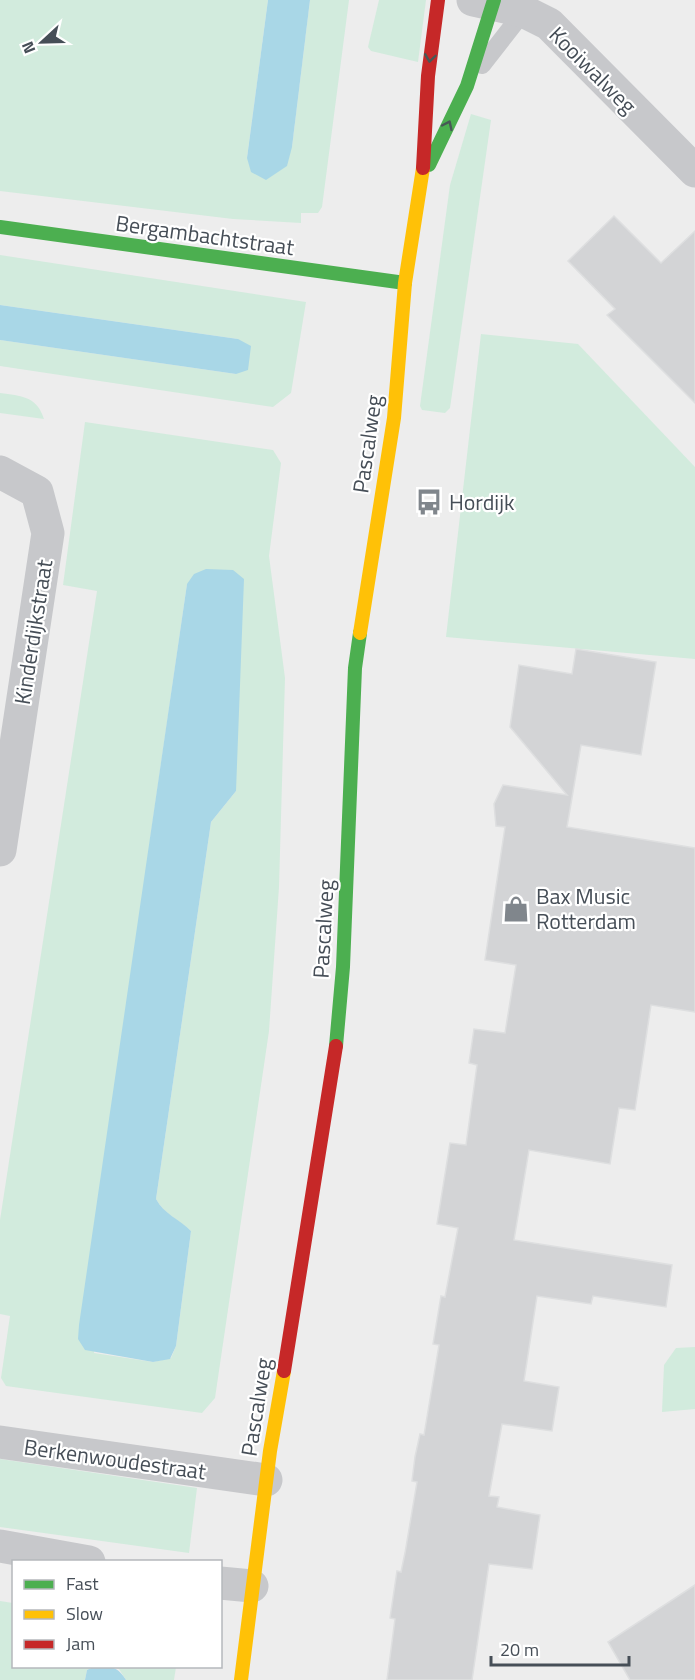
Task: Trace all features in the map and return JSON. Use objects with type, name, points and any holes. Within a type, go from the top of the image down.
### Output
[{"type":"street","name":"Pascalweg","points":[[241,1680],[236,1585],[266,1480],[334,1072],[343,967],[355,668],[394,418],[405,283],[423,178],[428,76],[438,0]]},
{"type":"street","name":"Pascalweg","points":[[423,178],[504,3]]},
{"type":"street","name":"Kooiwalweg","points":[[504,3],[549,24],[695,171]]},
{"type":"street","name":"Bergambachtstraat","points":[[0,227],[334,275],[405,283]]},
{"type":"street","name":"Kinderdijkstraat","points":[[0,472],[37,492],[48,533],[0,850]]},
{"type":"street","name":"Berkenwoudestraat","points":[[0,1442],[266,1480]]},
{"type":"street","points":[[0,1546],[78,1560]]},
{"type":"lane","points":[[467,86],[504,3]]},
{"type":"green space","points":[[0,0],[268,0],[247,158],[292,147],[310,0],[349,0],[322,207],[318,213],[301,213],[301,223],[233,219],[0,191]]},
{"type":"green space","points":[[379,0],[426,0],[418,62],[371,51],[368,47]]},
{"type":"green space","points":[[471,114],[491,120],[450,408],[445,413],[422,410],[420,406],[450,185]]},
{"type":"green space","points":[[0,255],[306,302],[291,393],[273,407],[0,366],[0,340],[236,374],[238,339],[0,305]]},
{"type":"green space","points":[[481,334],[578,344],[695,467],[695,659],[446,637]]},
{"type":"green space","points":[[0,393],[21,396],[33,401],[44,419],[0,413]]},
{"type":"green space","points":[[85,422],[273,450],[281,463],[269,556],[285,678],[279,887],[269,1031],[215,1398],[202,1413],[6,1386],[1,1378],[10,1316],[0,1314],[0,1220],[97,591],[63,585]],"holes":[[[187,584],[236,791],[211,822],[156,1199],[167,1213],[191,1231],[176,1346],[171,1358],[153,1362],[94,1353],[151,833]]]},
{"type":"green space","points":[[695,1347],[695,1409],[662,1412],[664,1365],[676,1348]]},
{"type":"green space","points":[[0,1459],[197,1488],[189,1553],[0,1527]]},
{"type":"green space","points":[[0,1601],[12,1603],[12,1668],[91,1668],[87,1670],[85,1680],[0,1680]]},
{"type":"green space","points":[[116,1668],[176,1668],[174,1680],[126,1680]]},
{"type":"water","points":[[268,0],[310,0],[292,147],[287,166],[266,180],[251,172],[247,158]]},
{"type":"water","points":[[0,305],[238,339],[251,346],[248,370],[236,374],[0,340]]},
{"type":"water","points":[[206,569],[233,570],[244,579],[236,791],[211,822],[156,1199],[167,1213],[191,1231],[176,1346],[170,1359],[153,1362],[85,1350],[78,1339],[187,584],[194,574]]},
{"type":"water","points":[[114,1668],[126,1680],[85,1680],[87,1670]]},
{"type":"building","points":[[614,216],[661,263],[695,231],[695,403],[607,315],[615,309],[568,261]]},
{"type":"building","points":[[576,649],[656,662],[641,755],[581,745],[567,827],[695,848],[695,1012],[651,1005],[635,1110],[619,1108],[610,1164],[529,1150],[514,1240],[672,1265],[666,1307],[593,1296],[591,1304],[537,1296],[524,1381],[559,1387],[552,1431],[502,1424],[489,1496],[499,1497],[497,1507],[540,1515],[532,1569],[489,1564],[472,1680],[387,1680],[395,1619],[390,1618],[397,1571],[401,1572],[405,1553],[417,1482],[412,1481],[415,1457],[420,1434],[424,1435],[439,1345],[433,1344],[441,1296],[445,1297],[458,1228],[437,1224],[450,1143],[466,1145],[477,1065],[469,1063],[474,1029],[505,1033],[516,965],[485,960],[505,827],[496,826],[494,804],[503,785],[567,795],[510,727],[519,665],[572,674]]},
{"type":"building","points":[[695,1585],[695,1680],[630,1680],[608,1642]]},
{"type":"traffic: fast","points":[[429,165],[467,86],[494,0]]},
{"type":"traffic: fast","points":[[0,227],[405,283]]},
{"type":"traffic: fast","points":[[336,1046],[343,967],[355,668],[360,633]]},
{"type":"traffic: slow","points":[[360,633],[394,418],[405,283],[423,168]]},
{"type":"traffic: slow","points":[[241,1680],[270,1451],[284,1371]]},
{"type":"traffic: jam","points":[[423,168],[428,76],[438,0]]},
{"type":"traffic: jam","points":[[284,1371],[336,1046]]},
{"type":"place","name":"Hordijk","points":[[429,502]]},
{"type":"place","name":"Bax Music Rotterdam","points":[[516,909]]}]
